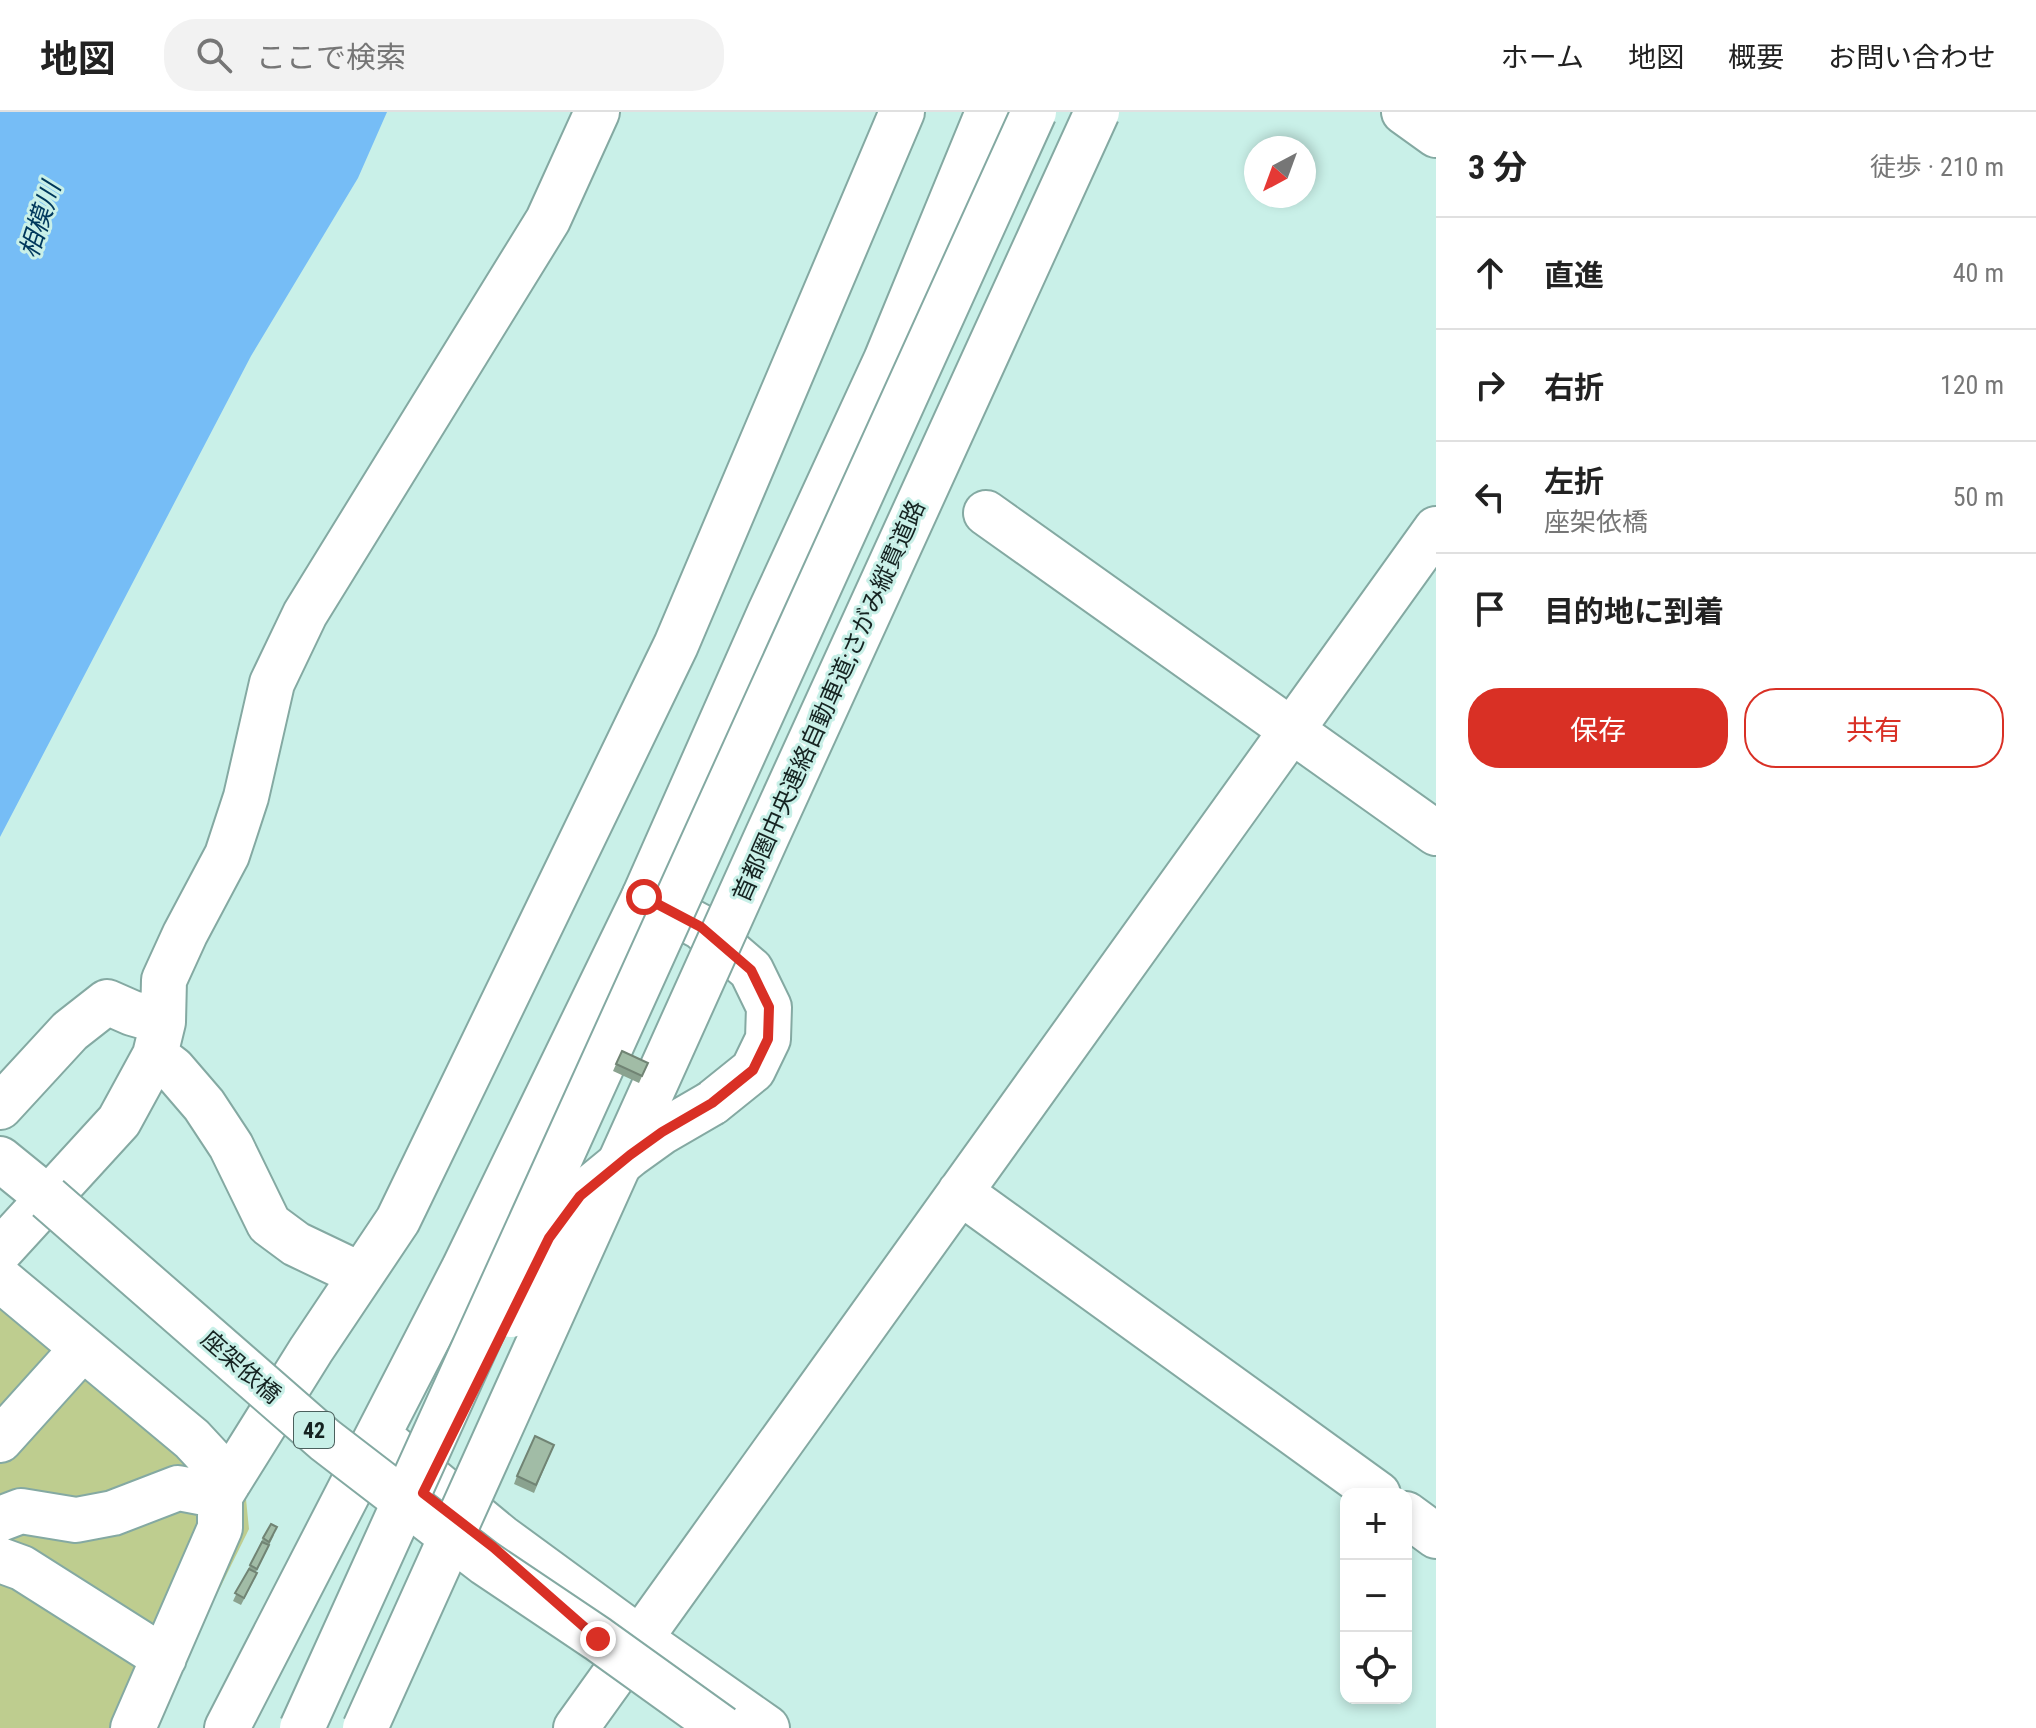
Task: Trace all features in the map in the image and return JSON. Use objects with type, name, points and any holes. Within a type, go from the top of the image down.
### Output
[{"type":"main road","points":[[0,1251],[119,1121],[159,1039],[164,980],[227,855],[246,797],[272,683],[305,614],[548,220],[597,112]]},
{"type":"main road","points":[[133,1728],[220,1528],[225,1488],[311,1350],[398,1220],[676,645],[902,112]]},
{"type":"main road","points":[[227,1728],[464,1268],[644,897],[886,360],[988,112]]},
{"type":"main road","points":[[302,1728],[1034,112]]},
{"type":"main road","name":"首都圏中央連絡自動車道;さがみ縦貫道路","points":[[365,1728],[1097,112]]},
{"type":"main road","points":[[1404,112],[1436,135]]},
{"type":"main road","points":[[986,513],[1436,833]]},
{"type":"main road","points":[[576,1728],[618,1649],[960,1192],[1436,529]]},
{"type":"main road","points":[[317,1728],[418,1500],[549,1238],[580,1196],[630,1155],[712,1103],[753,1070],[768,1039],[769,1007],[751,970],[701,927],[644,897]]},
{"type":"main road","points":[[0,1107],[70,1031],[107,1002],[132,1013],[159,1039],[173,1069],[204,1105],[231,1146],[269,1224],[296,1244],[361,1275]]},
{"type":"main road","name":"座架依橋","points":[[0,1159],[325,1440],[418,1500],[485,1563],[618,1649],[722,1728]]},
{"type":"main road","points":[[960,1192],[1370,1488]]},
{"type":"main road","points":[[0,1279],[192,1439],[225,1488]]},
{"type":"main road","points":[[0,1440],[83,1348]]},
{"type":"main road","points":[[378,1435],[501,1537],[698,1728]]},
{"type":"main road","points":[[356,1476],[618,1649],[767,1728]]},
{"type":"main road","points":[[0,1519],[21,1511],[76,1520],[113,1513],[178,1488],[225,1488]]},
{"type":"main road","points":[[1412,1518],[1436,1536]]},
{"type":"main road","points":[[0,1526],[3,1530],[0,1538]]},
{"type":"main road","points":[[0,1560],[22,1568],[164,1658]]},
{"type":"green space","points":[[0,1269],[246,1499],[249,1529],[151,1728],[0,1728]]},
{"type":"water","name":"相模川","points":[[0,112],[387,112],[358,178],[251,356],[0,837]]},
{"type":"building","points":[[622,1051],[648,1063],[642,1076],[616,1064]]},
{"type":"building","points":[[535,1436],[554,1445],[536,1485],[517,1476]]},
{"type":"building","points":[[271,1524],[277,1527],[269,1542],[263,1538]]},
{"type":"building","points":[[262,1542],[269,1545],[257,1569],[250,1565]]},
{"type":"building","points":[[249,1569],[257,1573],[244,1598],[235,1593]]},
{"type":"route","points":[[598,1639],[493,1547],[423,1493],[549,1238],[580,1196],[630,1155],[712,1103],[753,1070],[768,1039],[769,1007],[751,970],[701,927],[644,897]]}]
